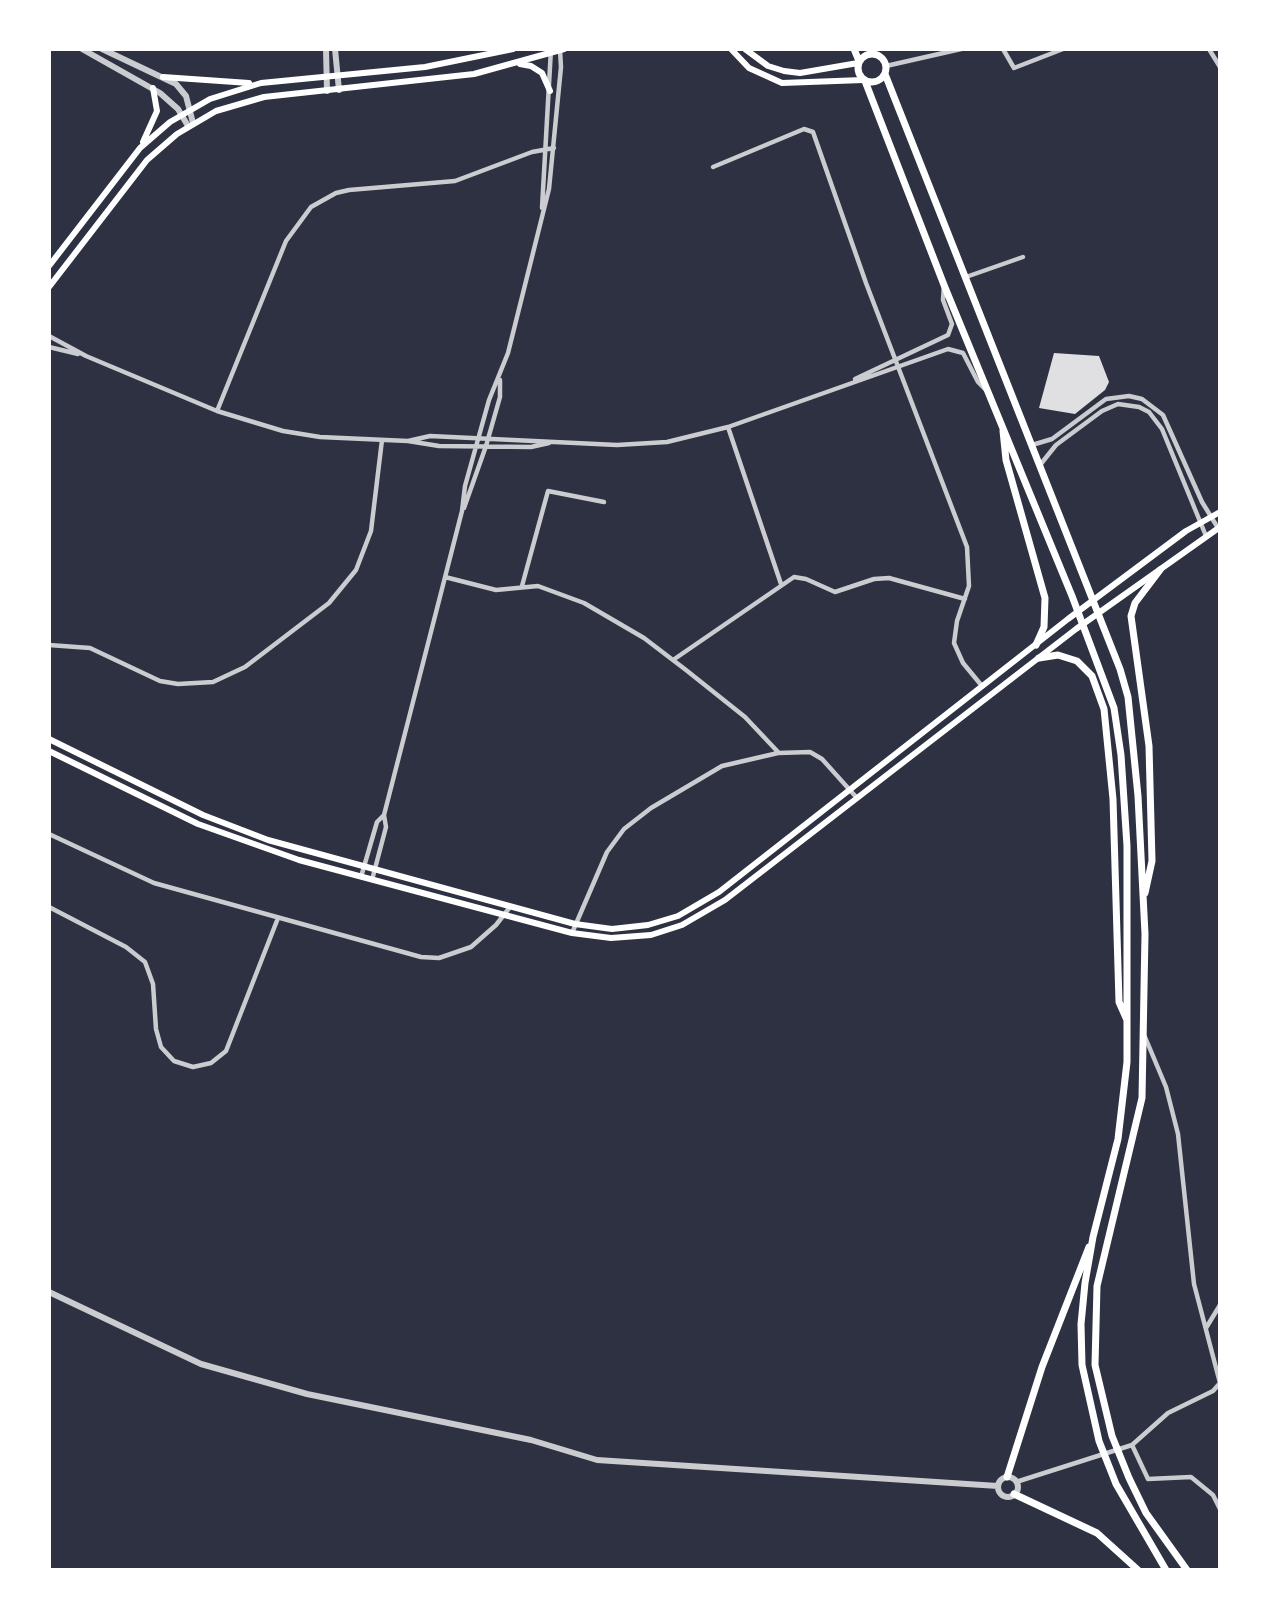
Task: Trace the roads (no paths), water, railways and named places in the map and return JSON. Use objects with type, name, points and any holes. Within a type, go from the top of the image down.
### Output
[{"type":"main road","points":[[163,77],[212,83],[261,83],[425,67],[513,49]]},
{"type":"main road","points":[[732,49],[749,68],[782,83],[842,78],[876,82],[885,70]]},
{"type":"main road","points":[[744,49],[768,66],[800,73],[859,62],[868,54],[877,52],[1121,669],[1128,698],[1137,784],[1143,901],[1142,1098],[1134,1142],[1106,1242],[1097,1286],[1095,1365],[1112,1436],[1129,1478],[1146,1513],[1187,1570]]},
{"type":"main road","points":[[854,49],[944,285],[1072,596],[1114,708],[1121,755],[1126,846],[1128,1023],[1124,1099],[1118,1139],[1093,1237],[1081,1324],[1082,1365],[1099,1441],[1116,1484],[1166,1570]]},
{"type":"main road","points":[[49,287],[134,175],[161,146],[191,125],[239,102],[474,74],[561,50]]},
{"type":"main road","points":[[518,64],[537,69],[546,79],[550,91]]},
{"type":"main road","points":[[839,67],[842,78]]},
{"type":"main road","points":[[139,148],[190,111],[223,94],[261,83]]},
{"type":"main road","points":[[49,266],[139,148],[155,121],[153,88]]},
{"type":"main road","points":[[1003,427],[1006,460],[1045,598],[1046,618],[1036,645]]},
{"type":"main road","points":[[49,739],[235,828],[374,870],[575,924],[611,929],[663,921],[692,909],[738,878],[851,792],[1068,619],[1199,522],[1220,512]]},
{"type":"main road","points":[[49,751],[231,838],[361,877],[572,933],[611,938],[667,930],[697,918],[744,887],[1076,629],[1219,527]]},
{"type":"main road","points":[[1143,901],[1152,861],[1149,746],[1131,617],[1135,603],[1160,570]]},
{"type":"main road","points":[[1039,658],[1058,655],[1077,662],[1092,676],[1104,709],[1113,799],[1119,1002],[1128,1023]]},
{"type":"main road","points":[[738,878],[744,887]]},
{"type":"main road","points":[[1007,1477],[1046,1356],[1093,1237]]},
{"type":"main road","points":[[1014,1494],[1097,1533],[1138,1570]]},
{"type":"street","points":[[82,49],[153,88],[191,125]]},
{"type":"street","points":[[102,49],[163,77],[182,89],[190,111],[191,125]]},
{"type":"street","points":[[326,49],[327,91]]},
{"type":"street","points":[[335,49],[339,90]]},
{"type":"street","points":[[885,70],[961,49]]},
{"type":"street","points":[[1003,49],[1014,68],[1063,49]]},
{"type":"street","points":[[1209,49],[1220,67]]},
{"type":"street","points":[[372,880],[386,827],[384,815],[462,511],[489,438],[500,397],[500,379],[549,189],[561,50]]},
{"type":"street","points":[[542,209],[551,51]]},
{"type":"street","points":[[153,88],[163,77]]},
{"type":"street","points":[[713,167],[804,129],[811,130],[894,359],[967,547],[971,573],[954,643],[963,663],[983,687]]},
{"type":"street","points":[[217,411],[286,241],[311,207],[323,199],[349,190],[455,181],[554,148]]},
{"type":"street","points":[[966,277],[1023,257]]},
{"type":"street","points":[[855,380],[948,335],[952,324],[943,300],[944,285]]},
{"type":"street","points":[[49,336],[86,356],[217,411],[283,431],[320,437],[408,441],[431,445],[531,447],[550,443]]},
{"type":"street","points":[[943,339],[948,342],[948,349]]},
{"type":"street","points":[[49,347],[86,356]]},
{"type":"street","points":[[408,441],[430,436],[531,439],[550,443],[643,444],[688,438],[729,427],[948,349],[963,353],[981,386],[989,392]]},
{"type":"street","points":[[462,511],[463,492],[478,438],[491,395],[500,379]]},
{"type":"street","points":[[1032,445],[1052,439],[1106,399],[1129,396],[1153,406],[1163,415],[1210,516],[1219,527]]},
{"type":"street","points":[[1039,466],[1056,445],[1102,411],[1118,404],[1139,407],[1149,412],[1162,429],[1206,536]]},
{"type":"street","points":[[729,427],[781,584]]},
{"type":"street","points":[[49,645],[90,648],[160,681],[178,684],[213,682],[244,667],[329,603],[356,570],[371,531],[382,440]]},
{"type":"street","points":[[1174,461],[1182,458]]},
{"type":"street","points":[[522,586],[548,491],[604,502]]},
{"type":"street","points":[[445,577],[496,590],[522,586],[555,591],[584,603],[673,660],[745,717],[778,753]]},
{"type":"street","points":[[673,660],[781,584],[800,577],[835,592],[866,581],[890,578],[965,599]]},
{"type":"street","points":[[572,933],[607,852],[631,822],[722,766],[778,753],[802,751],[817,755],[858,799]]},
{"type":"street","points":[[361,877],[377,822],[384,815]]},
{"type":"street","points":[[49,834],[154,883],[421,957],[439,958],[471,947],[510,907]]},
{"type":"street","points":[[49,907],[127,947],[145,962],[153,984],[156,1029],[161,1047],[174,1061],[192,1067],[211,1063],[226,1051],[278,918]]},
{"type":"street","points":[[1016,1482],[1014,1494],[1004,1496],[998,1486],[1000,1480],[1007,1477],[1016,1482],[1132,1445],[1168,1413],[1213,1391],[1220,1383],[1194,1284],[1178,1133],[1162,1075],[1144,1033]]},
{"type":"street","points":[[49,1292],[201,1364],[307,1394],[531,1440],[597,1460],[998,1486]]},
{"type":"street","points":[[1205,1328],[1220,1305]]},
{"type":"street","points":[[1132,1445],[1148,1479],[1191,1477],[1213,1495],[1220,1509]]}]
